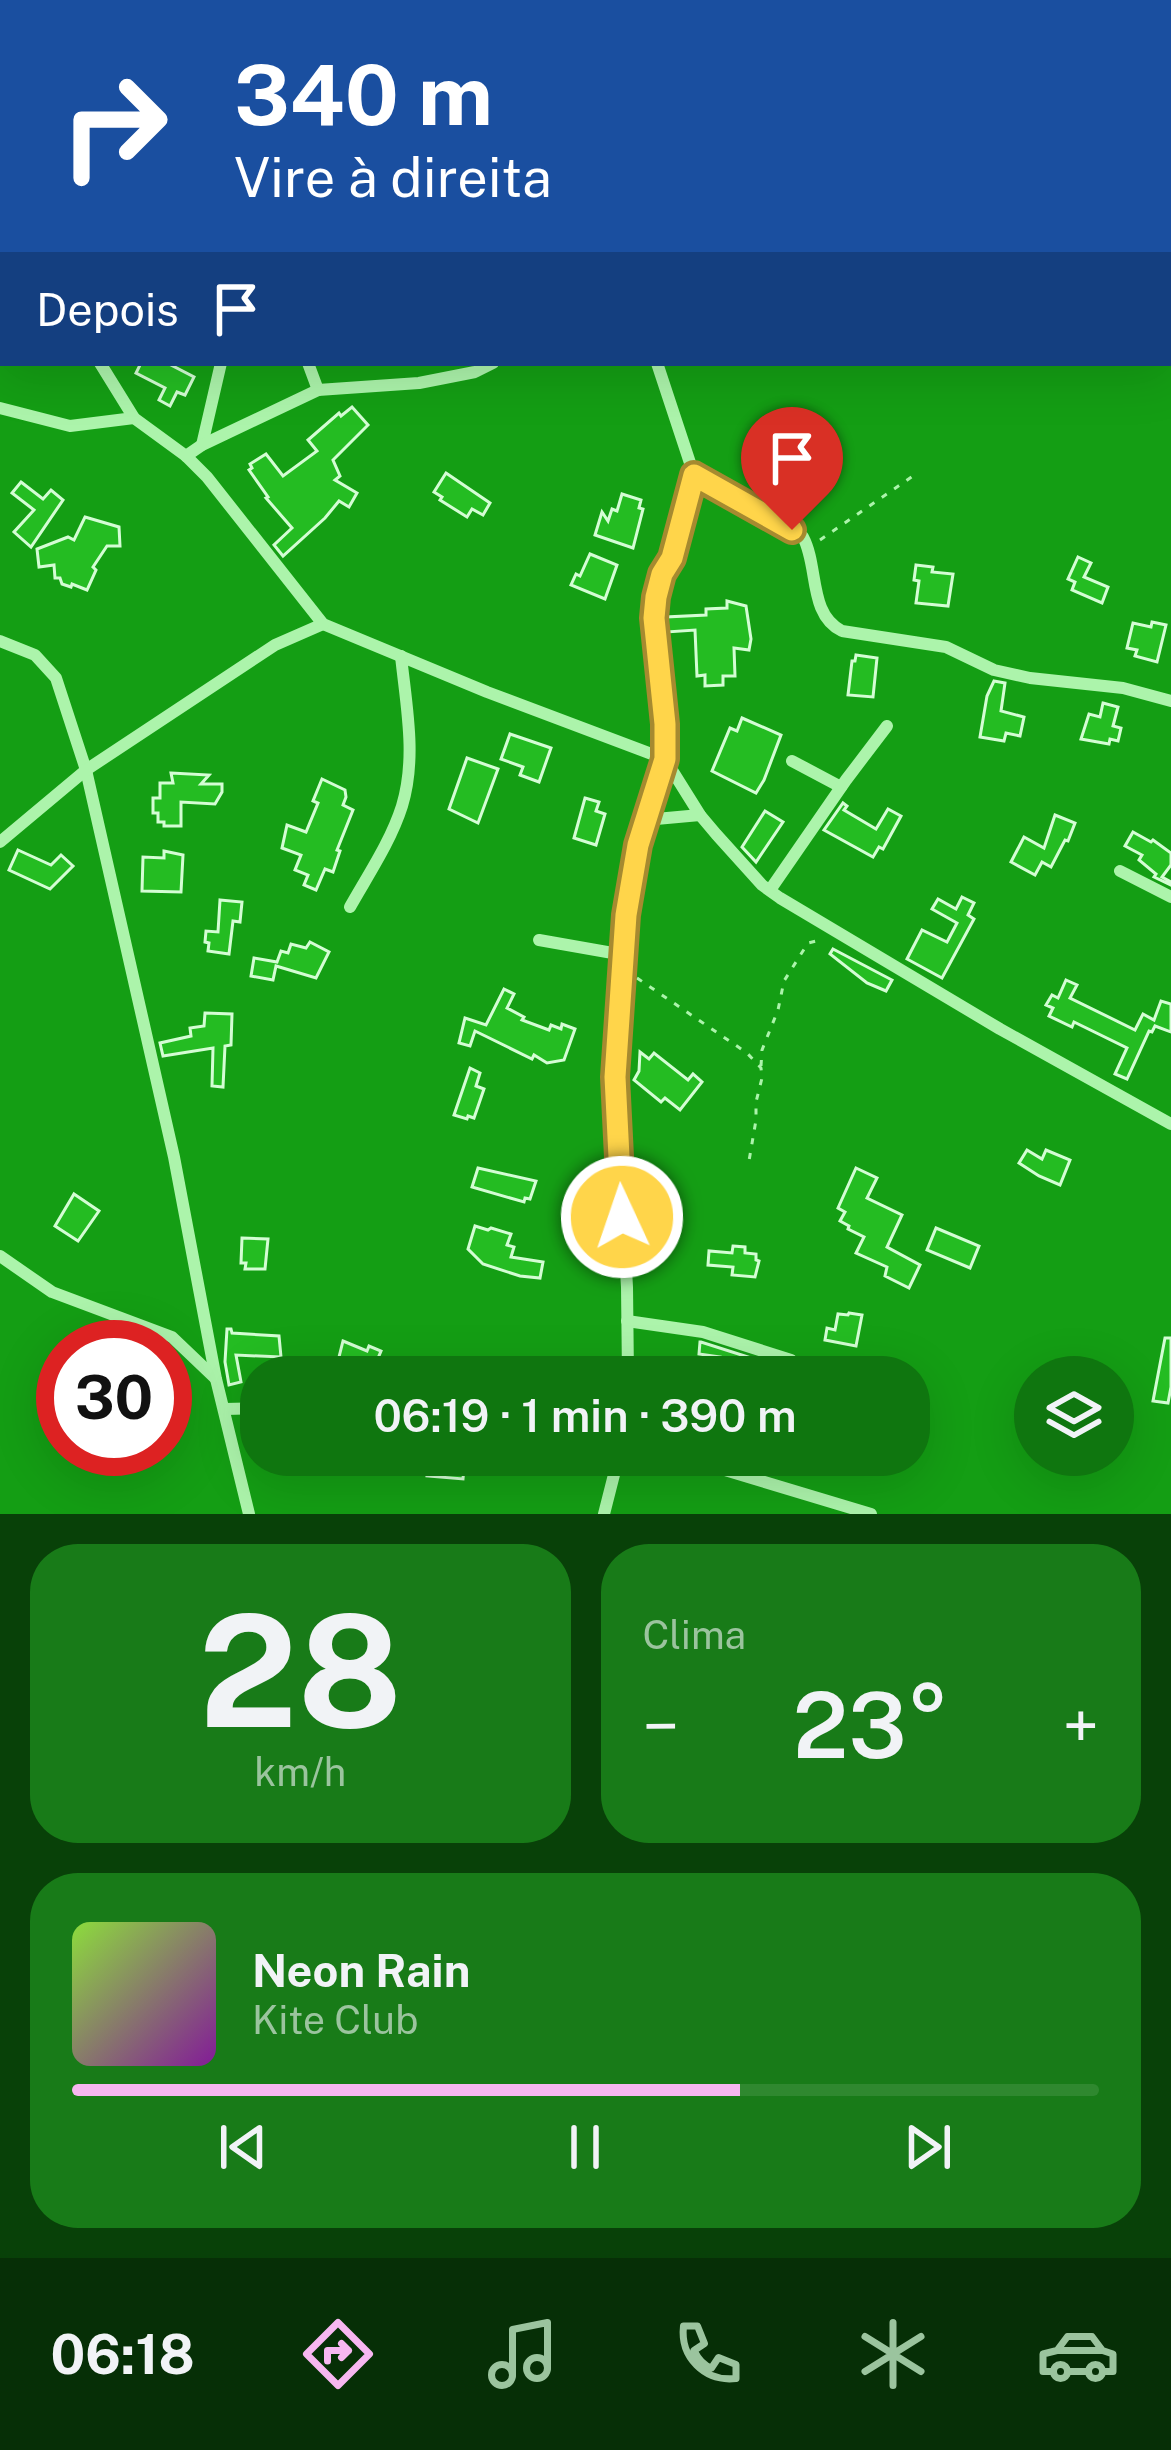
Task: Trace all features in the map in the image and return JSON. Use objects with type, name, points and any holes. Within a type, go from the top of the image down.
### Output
[{"type":"street","points":[[102,366],[134,418],[207,477],[323,623],[665,759],[700,815],[770,890],[1171,1124]]},
{"type":"street","points":[[202,445],[220,366]]},
{"type":"street","points":[[309,366],[318,390]]},
{"type":"street","points":[[186,456],[318,390],[419,383],[487,366]]},
{"type":"street","points":[[628,1356],[615,1077],[626,915],[638,845],[665,759],[656,597],[672,558],[694,475],[658,366]]},
{"type":"street","points":[[0,408],[70,426],[134,418]]},
{"type":"street","points":[[694,475],[803,537],[822,614],[842,631],[926,641],[994,670],[1123,688],[1171,701]]},
{"type":"street","points":[[0,842],[86,770],[275,644],[323,623]]},
{"type":"street","points":[[0,641],[35,655],[56,678],[86,770],[174,1156],[215,1379],[249,1514]]},
{"type":"street","points":[[350,907],[401,809],[406,787],[410,750],[401,656]]},
{"type":"street","points":[[770,890],[887,726]]},
{"type":"street","points":[[792,761],[841,787]]},
{"type":"street","points":[[644,829],[656,819],[700,815]]},
{"type":"street","points":[[1120,872],[1171,897]]},
{"type":"street","points":[[539,940],[624,959]]},
{"type":"street","points":[[0,1256],[52,1292],[172,1337],[215,1379]]},
{"type":"street","points":[[627,1321],[703,1332],[778,1356]]},
{"type":"street","points":[[225,1409],[240,1409]]},
{"type":"street","points":[[604,1514],[614,1476]]},
{"type":"street","points":[[736,1476],[828,1508],[871,1514]]},
{"type":"path","points":[[808,548],[914,476]]},
{"type":"path","points":[[749,1161],[762,1050],[784,981],[808,944],[839,934]]},
{"type":"path","points":[[624,959],[645,985],[748,1053],[761,1067]]},
{"type":"building","points":[[140,366],[173,366],[194,377],[185,395],[177,392],[170,406],[159,400],[165,388],[136,373]]},
{"type":"building","points":[[352,407],[368,425],[333,460],[340,476],[335,480],[357,493],[349,507],[339,501],[283,556],[274,545],[292,528],[266,498],[250,464],[266,454],[283,476],[317,451],[308,440]]},
{"type":"building","points":[[446,473],[490,503],[483,515],[472,509],[467,517],[440,500],[434,492]]},
{"type":"building","points":[[21,482],[43,499],[51,490],[63,500],[31,547],[14,532],[34,510],[12,493]]},
{"type":"building","points":[[622,494],[641,500],[639,508],[643,509],[633,548],[595,535],[602,512],[608,521]]},
{"type":"building","points":[[85,517],[119,527],[120,546],[107,546],[93,567],[96,570],[87,590],[62,584],[55,578],[54,565],[39,567],[37,549],[68,537],[74,540]]},
{"type":"building","points":[[590,554],[617,565],[605,599],[571,585]]},
{"type":"building","points":[[1078,557],[1091,563],[1084,577],[1108,587],[1102,603],[1072,590],[1075,582],[1068,579]]},
{"type":"building","points":[[916,565],[953,574],[948,606],[916,603]]},
{"type":"building","points":[[727,601],[746,606],[749,650],[734,648],[735,676],[723,676],[723,685],[705,686],[705,675],[697,676],[695,630],[667,632],[666,617],[706,615],[706,609],[727,608]]},
{"type":"building","points":[[1152,622],[1166,625],[1157,662],[1135,656],[1137,650],[1127,648],[1133,623],[1151,627]]},
{"type":"building","points":[[856,655],[877,658],[873,697],[848,695]]},
{"type":"building","points":[[994,681],[1005,683],[1001,711],[1024,717],[1020,736],[1006,733],[1004,741],[980,737]]},
{"type":"building","points":[[1103,703],[1118,707],[1113,726],[1121,728],[1118,741],[1081,739],[1089,714],[1100,717]]},
{"type":"building","points":[[742,718],[781,735],[756,793],[712,771],[730,728],[737,731]]},
{"type":"building","points":[[510,734],[551,748],[539,782],[520,775],[523,767],[501,759]]},
{"type":"building","points":[[467,758],[498,769],[478,823],[449,809]]},
{"type":"building","points":[[171,773],[209,775],[201,784],[222,784],[222,792],[215,804],[181,802],[181,826],[164,826],[158,822],[158,813],[153,813],[153,798],[160,798],[160,783],[173,783]]},
{"type":"building","points":[[322,779],[345,790],[343,805],[353,810],[333,872],[325,869],[316,890],[304,885],[308,875],[295,870],[301,855],[282,848],[287,825],[306,832]]},
{"type":"building","points":[[585,798],[599,802],[596,811],[605,814],[596,845],[574,838]]},
{"type":"building","points":[[843,803],[844,810],[876,829],[888,809],[901,816],[883,849],[879,847],[873,857],[824,830]]},
{"type":"building","points":[[765,811],[783,822],[756,862],[742,847]]},
{"type":"building","points":[[1055,815],[1075,823],[1051,867],[1042,862],[1035,875],[1011,862],[1024,837],[1044,848]]},
{"type":"building","points":[[1133,832],[1171,853],[1171,865],[1162,877],[1171,885],[1154,877],[1139,860],[1142,855],[1125,846]]},
{"type":"building","points":[[18,850],[51,865],[61,855],[73,866],[50,889],[9,870]]},
{"type":"building","points":[[164,851],[183,855],[181,892],[142,891],[143,857],[164,858]]},
{"type":"building","points":[[962,897],[974,903],[968,915],[974,919],[942,978],[907,959],[922,930],[947,942],[957,923],[932,909],[938,899],[956,909]]},
{"type":"building","points":[[220,900],[242,902],[240,922],[233,921],[229,954],[208,951],[205,942],[206,931],[218,932]]},
{"type":"building","points":[[310,942],[329,952],[316,978],[276,966],[273,980],[251,976],[254,958],[277,962],[291,944],[306,948]]},
{"type":"building","points":[[833,949],[892,980],[886,991],[867,983],[830,954]]},
{"type":"building","points":[[1066,980],[1077,985],[1070,998],[1135,1030],[1143,1014],[1154,1020],[1161,1001],[1171,1004],[1171,1032],[1155,1026],[1127,1079],[1115,1074],[1127,1048],[1074,1022],[1072,1027],[1049,1016],[1053,1008],[1046,1005],[1052,995],[1058,998]]},
{"type":"building","points":[[504,989],[514,994],[507,1008],[522,1020],[549,1030],[551,1025],[561,1029],[562,1024],[575,1029],[564,1060],[547,1063],[534,1055],[532,1059],[475,1031],[470,1046],[459,1043],[465,1018],[486,1025]]},
{"type":"building","points":[[205,1013],[232,1014],[223,1087],[212,1086],[213,1048],[163,1056],[160,1043],[191,1036],[190,1028],[204,1026]]},
{"type":"building","points":[[640,1052],[649,1059],[654,1053],[688,1080],[693,1074],[702,1082],[680,1110],[665,1098],[661,1102],[634,1080]]},
{"type":"building","points":[[470,1068],[480,1073],[476,1086],[484,1089],[474,1118],[467,1119],[454,1115]]},
{"type":"building","points":[[1027,1150],[1042,1159],[1046,1150],[1070,1160],[1060,1185],[1019,1163]]},
{"type":"building","points":[[478,1168],[536,1181],[530,1199],[524,1202],[472,1187]]},
{"type":"building","points":[[856,1168],[877,1178],[867,1198],[902,1215],[887,1247],[920,1265],[909,1288],[885,1276],[887,1267],[856,1253],[864,1237],[840,1221],[845,1212],[838,1208]]},
{"type":"building","points":[[74,1194],[99,1211],[78,1241],[55,1226]]},
{"type":"building","points":[[475,1226],[511,1234],[507,1245],[514,1247],[511,1257],[543,1262],[540,1278],[483,1264],[468,1249]]},
{"type":"building","points":[[936,1228],[979,1246],[970,1268],[927,1250]]},
{"type":"building","points":[[242,1238],[268,1239],[265,1269],[245,1269]]},
{"type":"building","points":[[733,1246],[756,1254],[755,1277],[732,1275],[733,1267],[708,1265],[709,1251],[732,1253]]},
{"type":"building","points":[[838,1314],[862,1315],[856,1346],[825,1340],[827,1328],[835,1330]]},
{"type":"building","points":[[227,1329],[279,1336],[281,1356],[236,1355],[240,1382],[229,1385]]},
{"type":"building","points":[[1165,1338],[1171,1338],[1168,1403],[1153,1401]]},
{"type":"building","points":[[343,1341],[381,1351],[379,1356],[339,1356]]},
{"type":"building","points":[[700,1342],[744,1356],[713,1356],[699,1354]]},
{"type":"route","points":[[622,1217],[615,1077],[626,915],[638,845],[665,759],[656,597],[672,558],[694,475],[792,530]]}]
